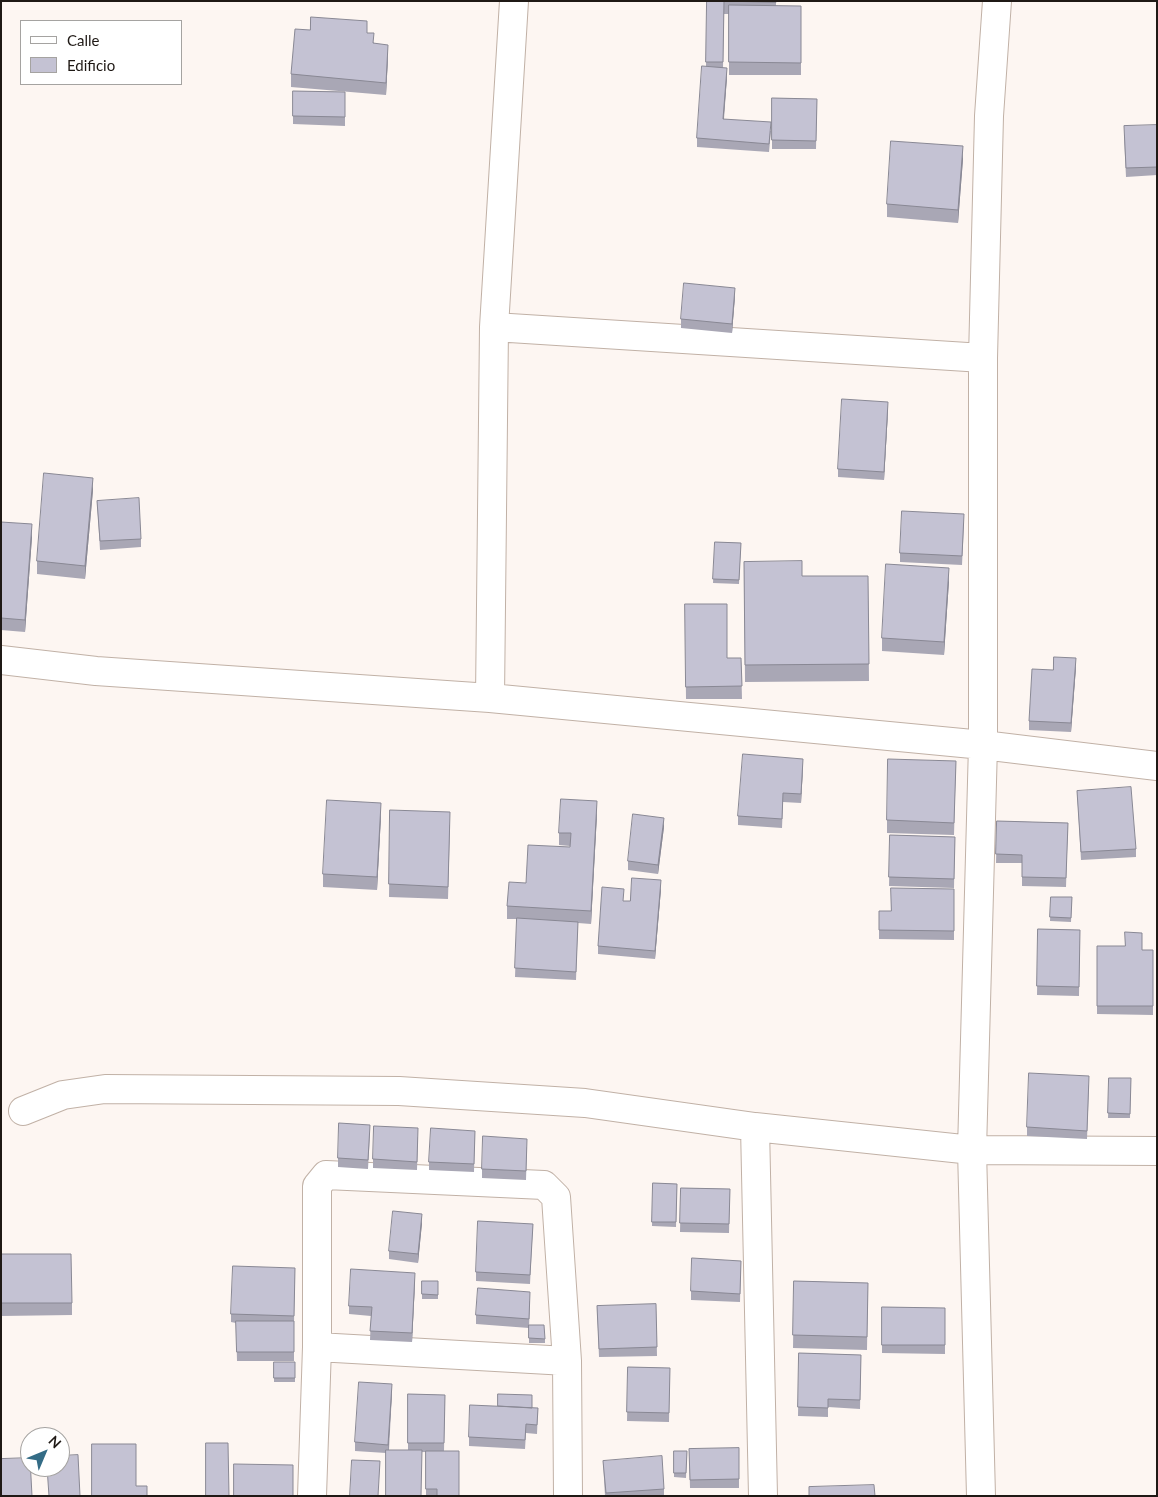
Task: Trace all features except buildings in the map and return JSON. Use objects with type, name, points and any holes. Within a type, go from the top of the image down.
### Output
[{"type":"street","points":[[490,698],[494,327],[514,1]]},
{"type":"street","points":[[981,1496],[972,1150],[983,745],[983,358],[989,116],[997,1]]},
{"type":"street","points":[[494,327],[983,358]]},
{"type":"street","points":[[1,660],[96,670],[490,698],[983,745],[1157,766]]},
{"type":"street","points":[[23,1111],[63,1094],[105,1089],[399,1091],[585,1103],[755,1127],[972,1150],[1157,1152]]},
{"type":"street","points":[[755,1127],[763,1496]]},
{"type":"street","points":[[312,1496],[317,1347],[317,1186],[326,1175],[544,1185],[556,1197],[567,1361],[568,1496]]},
{"type":"street","points":[[317,1347],[567,1361]]}]
